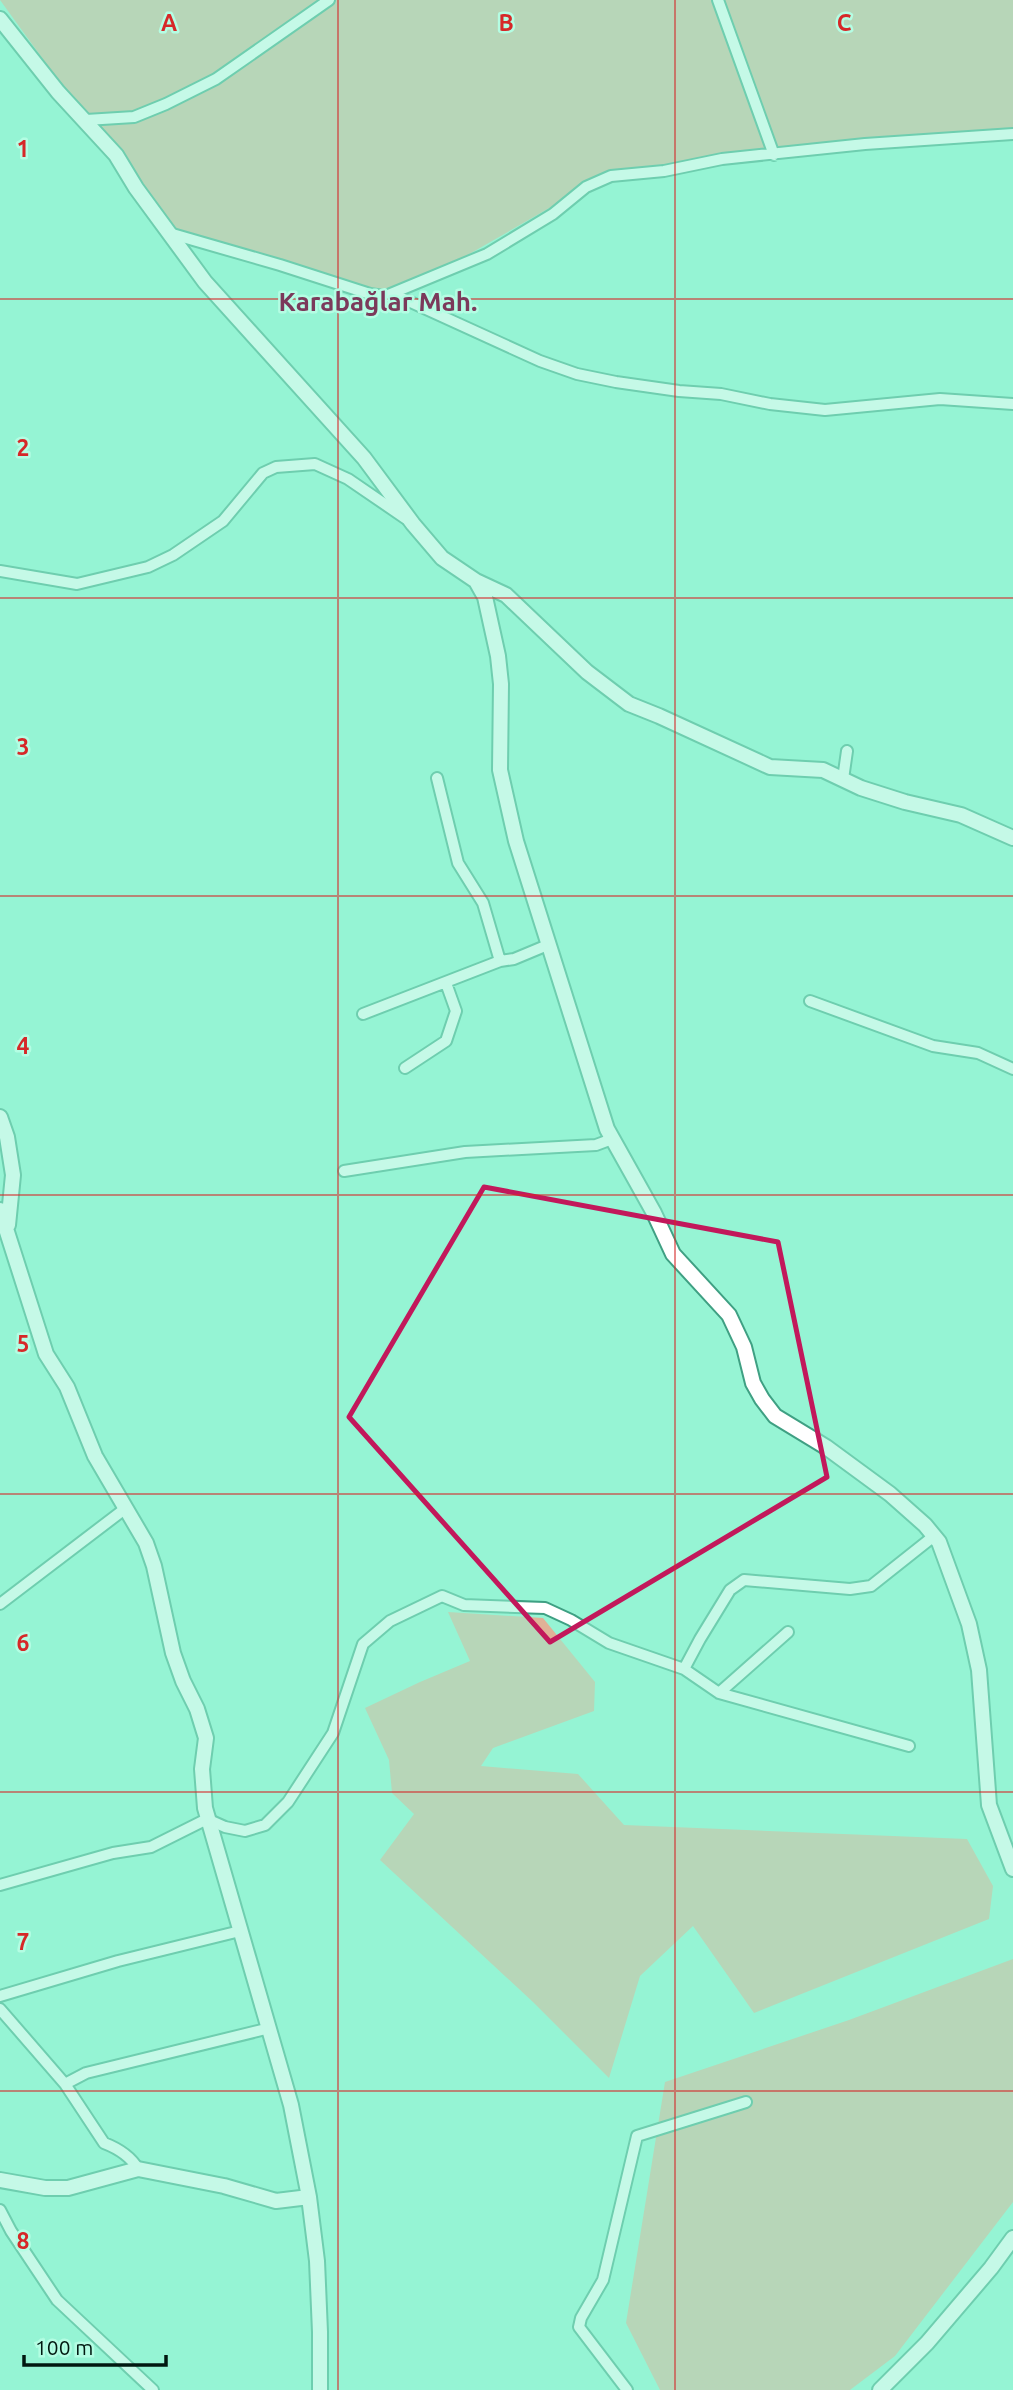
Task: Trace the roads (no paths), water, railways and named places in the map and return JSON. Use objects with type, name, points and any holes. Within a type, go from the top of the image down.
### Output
[{"type":"street","points":[[86,120],[134,117],[166,104],[216,79],[328,0]]},
{"type":"street","points":[[718,0],[774,155]]},
{"type":"street","points":[[0,19],[58,92],[116,155],[136,188],[205,282],[364,458],[442,558],[476,582],[506,595],[586,672],[628,704],[770,767],[823,770],[861,788],[961,815],[1013,838]]},
{"type":"street","points":[[385,296],[425,282],[487,254],[553,214],[586,187],[611,176],[664,171],[722,159],[865,144],[1013,134]]},
{"type":"street","points":[[169,233],[370,294],[404,299],[540,361],[577,374],[616,382],[825,410],[940,399],[1013,404]]},
{"type":"street","points":[[0,571],[77,584],[148,568],[173,555],[222,521],[263,473],[276,467],[314,464],[348,479],[413,524]]},
{"type":"street","points":[[476,582],[485,597],[498,656],[501,684],[500,770],[516,841],[607,1129],[654,1213],[673,1254],[729,1315],[744,1347],[753,1383],[775,1416],[826,1447],[890,1494],[925,1524],[939,1542],[969,1624],[979,1670],[989,1805],[1008,1843],[1013,1869]]},
{"type":"street","points":[[844,779],[847,751]]},
{"type":"street","points":[[437,778],[458,863],[483,903],[500,961]]},
{"type":"street","points":[[363,1014],[550,944]]},
{"type":"street","points":[[405,1068],[446,1041],[456,1012],[446,982]]},
{"type":"street","points":[[810,1001],[933,1045],[978,1053],[1013,1069]]},
{"type":"street","points":[[0,1117],[7,1138],[13,1175],[7,1232]]},
{"type":"street","points":[[344,1171],[465,1152],[596,1145],[612,1139]]},
{"type":"street","points":[[0,1210],[46,1354],[67,1387],[95,1456],[146,1543],[154,1566],[173,1653],[197,1709],[206,1738],[202,1769],[207,1819],[291,2105],[309,2197],[317,2261],[320,2390]]},
{"type":"street","points":[[0,1604],[126,1508]]},
{"type":"street","points":[[684,1669],[699,1639],[730,1590],[744,1580],[850,1589],[871,1586],[934,1536]]},
{"type":"street","points":[[207,1819],[225,1827],[245,1830],[265,1825],[288,1802],[333,1733],[363,1644],[390,1621],[442,1596],[464,1605],[545,1608],[610,1643],[684,1669],[719,1693],[909,1746]]},
{"type":"street","points":[[719,1693],[788,1632]]},
{"type":"street","points":[[0,1885],[113,1853],[151,1847],[207,1819]]},
{"type":"street","points":[[0,1996],[118,1961],[240,1931]]},
{"type":"street","points":[[0,2009],[65,2084],[104,2143],[134,2162],[138,2169]]},
{"type":"street","points":[[65,2084],[86,2073],[270,2028]]},
{"type":"street","points":[[627,2390],[579,2328],[580,2318],[603,2280],[637,2136],[746,2102]]},
{"type":"street","points":[[0,2180],[45,2188],[68,2188],[138,2169],[224,2186],[276,2201],[309,2197]]},
{"type":"street","points":[[0,2210],[57,2300],[153,2390]]},
{"type":"street","points":[[880,2390],[927,2343],[1013,2238]]},
{"type":"district","name":"Karabağlar Mah.","points":[[378,302]]}]
